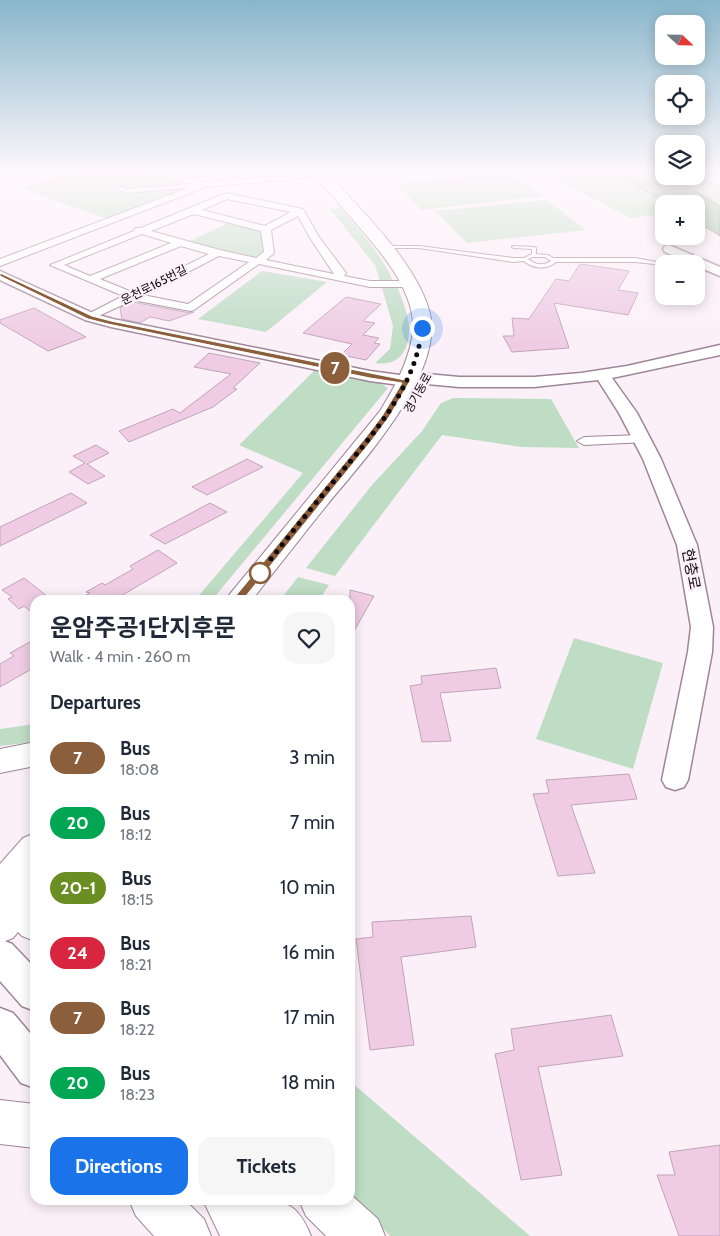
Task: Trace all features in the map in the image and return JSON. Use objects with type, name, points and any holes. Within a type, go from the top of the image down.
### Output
[{"type":"main road","name":"경기동로","points":[[374,230],[414,273],[426,296],[435,323],[436,345]]},
{"type":"main road","name":"경기동로","points":[[263,595],[397,428],[414,404],[419,375],[421,313],[389,247]]},
{"type":"main road","name":"경기동로","points":[[242,595],[419,375]]},
{"type":"main road","points":[[0,761],[30,755]]},
{"type":"main road","points":[[12,901],[30,860]]},
{"type":"main road","points":[[0,955],[30,988]]},
{"type":"main road","points":[[0,1026],[30,1063]]},
{"type":"main road","points":[[0,1122],[30,1125]]},
{"type":"main road","points":[[157,1205],[187,1236]]},
{"type":"main road","points":[[230,1205],[245,1236]]},
{"type":"main road","points":[[237,1205],[275,1224],[287,1236]]},
{"type":"main road","points":[[327,1205],[361,1236]]},
{"type":"street","points":[[0,263],[90,230]]},
{"type":"street","points":[[137,230],[218,253],[370,284],[408,284]]},
{"type":"street","points":[[145,230],[55,265],[132,296],[190,308],[269,252],[266,230]]},
{"type":"street","points":[[310,230],[342,274],[336,277]]},
{"type":"street","points":[[90,279],[179,243]]},
{"type":"street","points":[[669,249],[720,272]]},
{"type":"street","name":"운천로165번길","points":[[94,315],[218,253]]},
{"type":"street","points":[[0,268],[94,315]]},
{"type":"street","points":[[0,275],[94,315],[370,376],[419,375],[459,382],[534,382],[602,375],[720,350]]},
{"type":"street","name":"현충로","points":[[602,375],[642,439],[687,545],[702,627],[700,652],[675,780]]},
{"type":"street","points":[[584,441],[642,439]]},
{"type":"lane","points":[[389,247],[419,247],[513,260],[525,259],[534,255],[546,256],[553,260],[635,260],[655,263]]},
{"type":"lane","points":[[514,247],[534,248],[534,255]]},
{"type":"lane","points":[[525,259],[527,263],[539,266],[551,264],[553,260]]},
{"type":"shaded area","points":[[214,230],[260,230],[264,252],[254,258],[246,258],[188,242]]},
{"type":"shaded area","points":[[347,230],[358,230],[376,251],[393,281],[380,281],[375,265]]},
{"type":"shaded area","points":[[454,230],[586,230],[467,243]]},
{"type":"shaded area","points":[[710,230],[720,230],[720,236]]},
{"type":"shaded area","points":[[262,271],[327,282],[266,332],[198,319]]},
{"type":"shaded area","points":[[382,288],[398,288],[409,326],[408,342],[402,355],[384,364],[375,363],[390,349],[393,326]]},
{"type":"shaded area","points":[[316,369],[380,383],[388,388],[216,595],[199,595],[303,473],[239,445]]},
{"type":"shaded area","points":[[453,398],[551,399],[579,448],[521,447],[442,435],[335,576],[306,568],[372,485],[422,431],[441,403]]},
{"type":"shaded area","points":[[298,577],[329,585],[322,595],[284,595]]},
{"type":"shaded area","points":[[574,638],[663,663],[633,769],[536,739]]},
{"type":"shaded area","points":[[30,725],[30,743],[0,746],[0,729]]},
{"type":"shaded area","points":[[355,1085],[530,1236],[390,1236],[355,1198]]},
{"type":"building","points":[[580,264],[629,271],[618,290],[638,293],[628,315],[554,303],[569,348],[512,352],[503,336],[514,336],[512,318],[529,319],[556,279],[569,281]]},
{"type":"building","points":[[346,297],[381,304],[363,321],[375,323],[363,335],[379,338],[374,343],[380,344],[366,360],[341,355],[352,344],[303,333]]},
{"type":"building","points":[[133,302],[190,313],[194,312],[169,321],[150,317],[140,323],[122,319],[120,308]]},
{"type":"building","points":[[34,308],[86,337],[48,351],[0,323],[0,320]]},
{"type":"building","points":[[209,353],[260,363],[233,388],[237,389],[213,407],[129,442],[119,431],[173,409],[180,413],[231,374],[194,367]]},
{"type":"building","points":[[96,445],[109,453],[87,464],[105,476],[88,484],[69,472],[85,463],[73,456]]},
{"type":"building","points":[[247,459],[263,467],[207,495],[192,487]]},
{"type":"building","points":[[71,493],[87,503],[0,546],[0,527]]},
{"type":"building","points":[[210,503],[227,512],[165,544],[150,535]]},
{"type":"building","points":[[158,550],[177,563],[123,595],[87,595],[90,593],[86,592],[102,583],[105,585],[133,569],[130,566]]},
{"type":"building","points":[[24,578],[46,595],[30,595],[30,611],[24,606],[19,609],[8,599],[12,597],[2,590]]},
{"type":"building","points":[[350,590],[374,596],[355,629],[355,595],[350,595]]},
{"type":"building","points":[[30,642],[30,670],[0,687],[0,664],[14,656],[10,653]]},
{"type":"building","points":[[496,668],[501,688],[440,693],[451,741],[422,742],[410,686],[422,684],[421,676]]},
{"type":"building","points":[[629,774],[637,799],[571,805],[595,873],[558,876],[533,794],[549,793],[546,780]]},
{"type":"building","points":[[471,916],[476,947],[401,957],[414,1045],[370,1050],[356,939],[373,937],[372,922]]},
{"type":"building","points":[[611,1015],[623,1056],[538,1067],[562,1175],[521,1180],[495,1054],[514,1050],[511,1029]]},
{"type":"building","points":[[720,1145],[720,1236],[679,1236],[657,1175],[675,1175],[669,1152]]},
{"type":"bus line","name":"7","points":[[0,275],[90,317],[111,323],[370,376],[407,381],[386,417],[242,595]]},
{"type":"route","points":[[260,573],[386,417],[407,381],[416,360],[421,345],[422,328]]}]
